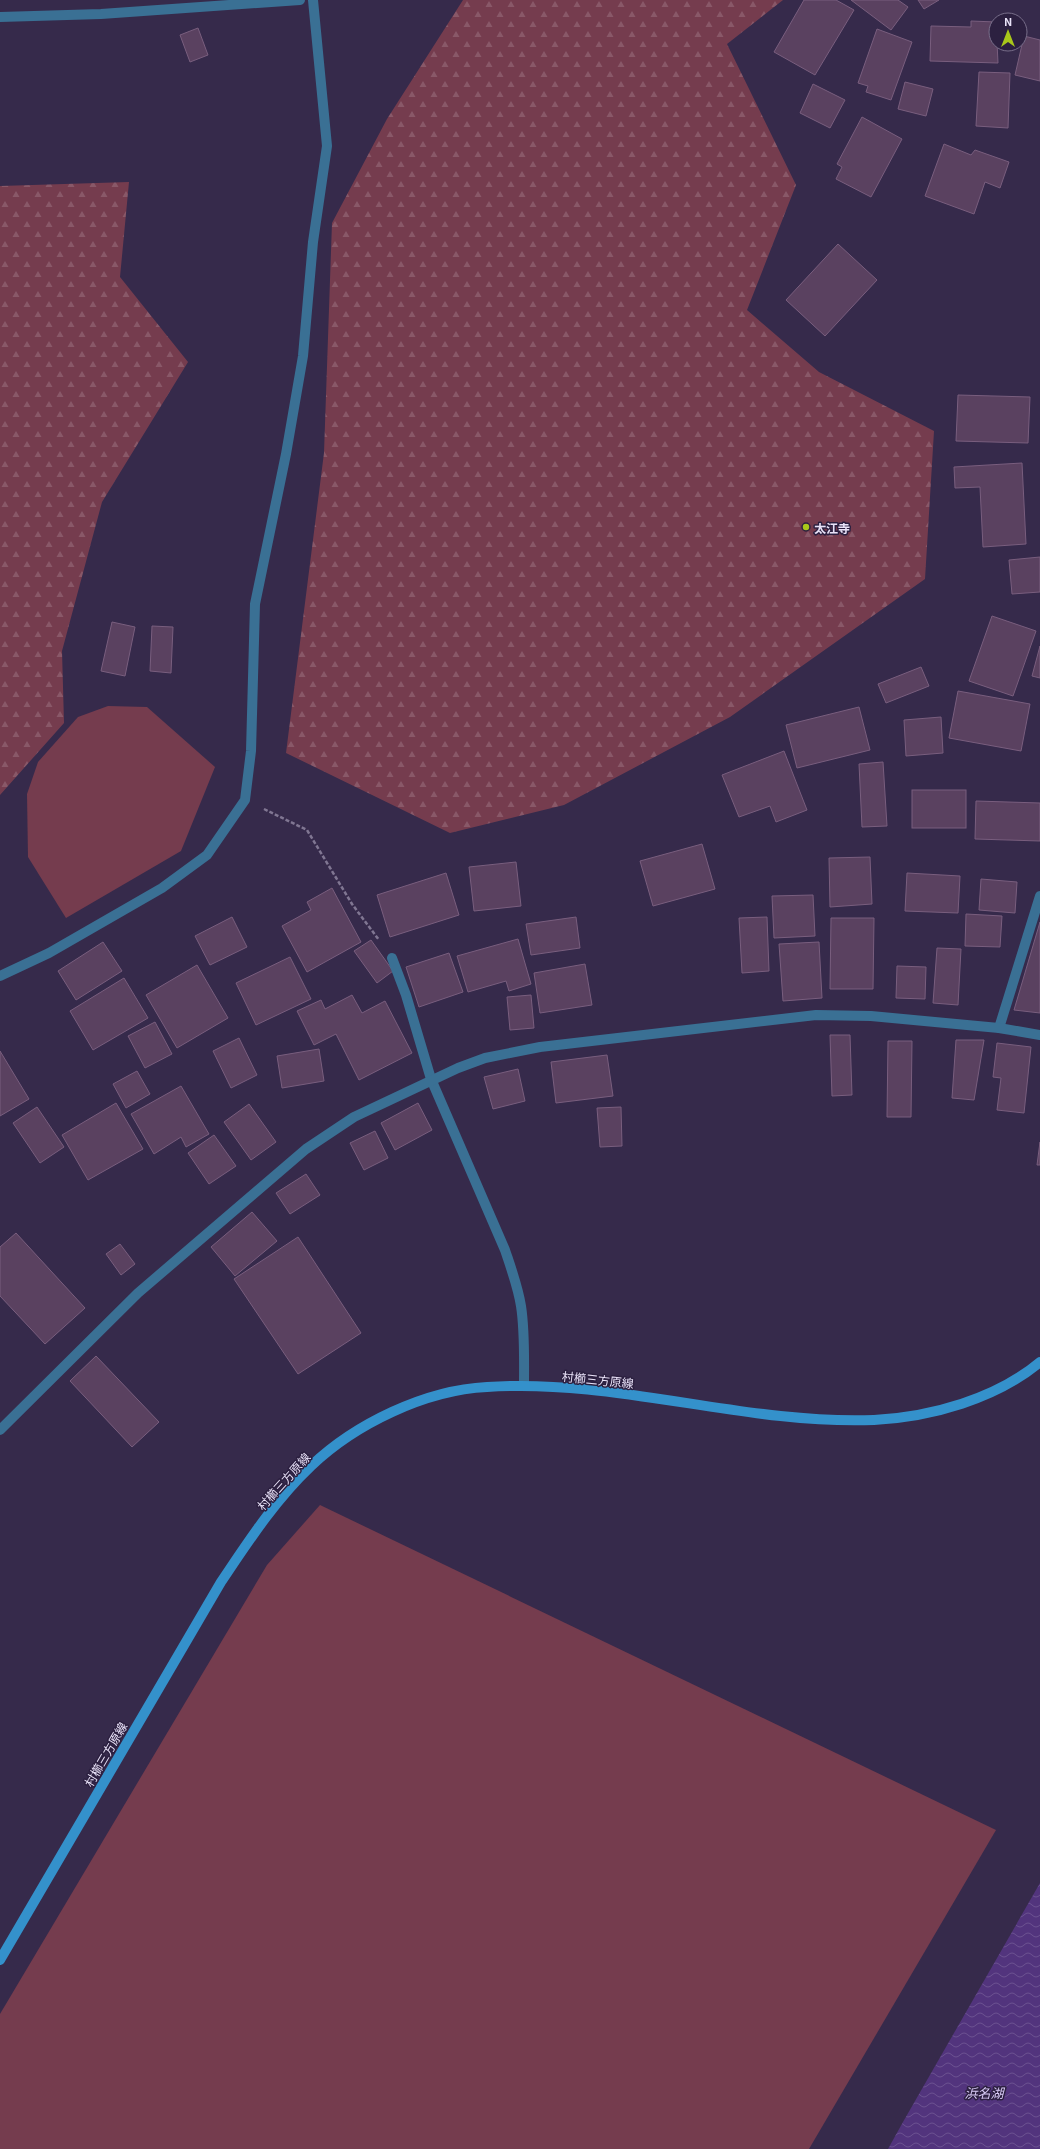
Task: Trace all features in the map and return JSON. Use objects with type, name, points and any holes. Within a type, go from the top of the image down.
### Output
[{"type":"main road","name":"村櫛三方原線","points":[[0,1960],[221,1582],[252,1536],[310,1467],[348,1436],[391,1412],[444,1394],[485,1387],[524,1386],[582,1389],[800,1418],[849,1421],[897,1418],[946,1409],[991,1392],[1040,1362]]},
{"type":"street","points":[[0,17],[101,14],[300,0]]},
{"type":"street","points":[[0,976],[49,953],[162,888],[207,855],[245,800],[251,752],[255,604],[286,454],[303,356],[313,242],[327,146],[313,0]]},
{"type":"street","points":[[1000,1028],[1040,896]]},
{"type":"street","points":[[392,958],[406,995],[432,1079],[505,1250],[514,1277],[521,1306],[524,1386]]},
{"type":"street","points":[[0,1430],[138,1293],[306,1149],[354,1117],[432,1079],[484,1058],[540,1047],[816,1015],[871,1016],[1000,1028],[1040,1035]]},
{"type":"path","points":[[245,800],[306,830],[352,904],[392,958]]},
{"type":"green space","points":[[463,0],[783,0],[727,44],[796,185],[747,310],[819,372],[934,431],[925,579],[730,717],[564,805],[450,833],[286,753],[324,453],[332,223],[387,119]]},
{"type":"green space","points":[[129,182],[120,277],[188,362],[102,502],[62,651],[64,723],[0,795],[0,186]]},
{"type":"green space","points":[[108,706],[147,707],[215,767],[181,851],[66,918],[28,857],[27,794],[38,762],[78,717]]},
{"type":"green space","points":[[320,1505],[996,1830],[809,2149],[0,2149],[0,2014],[267,1565]]},
{"type":"water","name":"浜名湖","points":[[1040,1883],[1040,2149],[888,2149],[903,2122]]},
{"type":"building","points":[[804,0],[836,0],[854,10],[815,75],[774,52]]},
{"type":"building","points":[[851,0],[898,0],[908,7],[891,30]]},
{"type":"building","points":[[918,0],[939,0],[924,9]]},
{"type":"building","points":[[971,21],[988,22],[988,52],[997,52],[998,63],[930,61],[931,26],[971,27]]},
{"type":"building","points":[[198,28],[208,55],[190,62],[180,35]]},
{"type":"building","points":[[877,29],[912,42],[891,100],[866,92],[868,86],[858,83]]},
{"type":"building","points":[[1028,37],[1040,40],[1040,81],[1015,75],[1020,52],[1028,52]]},
{"type":"building","points":[[979,72],[1010,73],[1008,128],[976,126]]},
{"type":"building","points":[[905,82],[933,89],[926,116],[898,109]]},
{"type":"building","points":[[813,84],[845,100],[830,128],[800,113]]},
{"type":"building","points":[[862,117],[902,139],[871,197],[836,179],[842,167],[837,164]]},
{"type":"building","points":[[944,144],[971,155],[975,150],[1009,162],[1000,188],[985,182],[974,214],[925,196]]},
{"type":"building","points":[[838,244],[877,280],[825,336],[786,300]]},
{"type":"building","points":[[958,395],[1030,397],[1028,443],[956,441]]},
{"type":"building","points":[[1022,463],[1026,544],[983,547],[980,487],[955,488],[954,467]]},
{"type":"building","points":[[1040,557],[1040,592],[1012,594],[1009,560]]},
{"type":"building","points":[[992,616],[1036,631],[1013,696],[969,681]]},
{"type":"building","points":[[112,622],[135,627],[125,676],[101,671]]},
{"type":"building","points":[[152,626],[173,627],[171,673],[150,671]]},
{"type":"building","points":[[1040,646],[1040,678],[1032,676]]},
{"type":"building","points":[[921,667],[929,686],[886,703],[878,684]]},
{"type":"building","points":[[958,691],[1030,704],[1021,751],[949,738]]},
{"type":"building","points":[[859,707],[870,750],[797,768],[786,725]]},
{"type":"building","points":[[941,717],[943,753],[906,756],[904,720]]},
{"type":"building","points":[[784,751],[807,810],[776,822],[770,806],[739,817],[722,775]]},
{"type":"building","points":[[883,762],[887,826],[862,827],[859,764]]},
{"type":"building","points":[[912,790],[966,790],[966,828],[912,828]]},
{"type":"building","points":[[976,801],[1040,803],[1040,841],[975,839]]},
{"type":"building","points":[[702,844],[715,889],[653,906],[640,861]]},
{"type":"building","points":[[870,857],[872,904],[830,907],[829,858]]},
{"type":"building","points":[[516,862],[521,906],[474,911],[469,867]]},
{"type":"building","points":[[446,873],[459,915],[390,937],[377,895]]},
{"type":"building","points":[[907,873],[960,876],[958,913],[905,911]]},
{"type":"building","points":[[981,879],[1017,882],[1015,913],[979,910]]},
{"type":"building","points":[[332,888],[361,942],[307,972],[282,926],[311,910],[307,902]]},
{"type":"building","points":[[813,895],[815,936],[774,938],[772,896]]},
{"type":"building","points":[[966,914],[1002,916],[1000,947],[965,946]]},
{"type":"building","points":[[232,917],[247,947],[210,965],[195,936]]},
{"type":"building","points":[[576,917],[580,948],[531,955],[526,924]]},
{"type":"building","points":[[767,917],[769,971],[742,973],[739,918]]},
{"type":"building","points":[[831,918],[874,918],[873,989],[830,989]]},
{"type":"building","points":[[1040,922],[1040,1013],[1014,1010]]},
{"type":"building","points":[[518,939],[531,984],[509,991],[506,981],[468,992],[457,956]]},
{"type":"building","points":[[371,940],[393,971],[377,983],[354,951]]},
{"type":"building","points":[[103,942],[122,971],[76,1000],[58,971]]},
{"type":"building","points":[[819,942],[822,998],[783,1001],[779,944]]},
{"type":"building","points":[[937,948],[961,949],[958,1005],[933,1003]]},
{"type":"building","points":[[449,953],[463,992],[419,1007],[406,967]]},
{"type":"building","points":[[290,957],[311,999],[256,1025],[236,983]]},
{"type":"building","points":[[585,964],[592,1005],[540,1013],[534,973]]},
{"type":"building","points":[[197,965],[228,1018],[177,1048],[146,995]]},
{"type":"building","points":[[897,966],[926,967],[925,999],[896,998]]},
{"type":"building","points":[[124,978],[148,1018],[93,1050],[70,1011]]},
{"type":"building","points":[[352,995],[362,1013],[385,1001],[412,1053],[359,1080],[336,1034],[314,1045],[297,1011],[321,1000],[325,1009]]},
{"type":"building","points":[[531,995],[534,1028],[510,1030],[507,997]]},
{"type":"building","points":[[155,1022],[172,1054],[145,1068],[128,1036]]},
{"type":"building","points":[[830,1035],[850,1035],[852,1095],[832,1096]]},
{"type":"building","points":[[239,1038],[257,1075],[231,1088],[213,1051]]},
{"type":"building","points":[[956,1040],[984,1040],[974,1100],[952,1098]]},
{"type":"building","points":[[888,1041],[912,1041],[911,1117],[887,1117]]},
{"type":"building","points":[[997,1043],[1031,1047],[1024,1113],[997,1110],[1001,1078],[993,1077]]},
{"type":"building","points":[[319,1049],[324,1081],[282,1088],[277,1056]]},
{"type":"building","points":[[0,1051],[29,1099],[0,1116]]},
{"type":"building","points":[[607,1055],[613,1096],[556,1103],[551,1062]]},
{"type":"building","points":[[518,1069],[525,1101],[493,1109],[484,1077]]},
{"type":"building","points":[[137,1071],[150,1094],[126,1108],[113,1084]]},
{"type":"building","points":[[181,1086],[209,1134],[186,1147],[181,1137],[154,1154],[131,1114]]},
{"type":"building","points":[[116,1103],[143,1149],[88,1180],[62,1135]]},
{"type":"building","points":[[418,1103],[432,1130],[395,1150],[381,1123]]},
{"type":"building","points":[[249,1104],[276,1142],[251,1160],[224,1122]]},
{"type":"building","points":[[37,1107],[64,1147],[40,1163],[13,1123]]},
{"type":"building","points":[[621,1107],[622,1146],[600,1147],[597,1108]]},
{"type":"building","points":[[375,1131],[388,1158],[364,1170],[350,1143]]},
{"type":"building","points":[[214,1135],[236,1166],[209,1184],[188,1153]]},
{"type":"building","points":[[1040,1142],[1040,1165],[1037,1165]]},
{"type":"building","points":[[306,1174],[320,1195],[290,1214],[276,1193]]},
{"type":"building","points":[[252,1212],[277,1241],[235,1276],[211,1247]]},
{"type":"building","points":[[16,1233],[85,1308],[45,1344],[0,1296],[0,1247]]},
{"type":"building","points":[[298,1237],[361,1333],[298,1374],[234,1279]]},
{"type":"building","points":[[120,1244],[135,1264],[121,1275],[106,1254]]},
{"type":"building","points":[[96,1356],[159,1422],[132,1447],[70,1381]]},
{"type":"place","name":"太江寺","points":[[806,527]]}]
